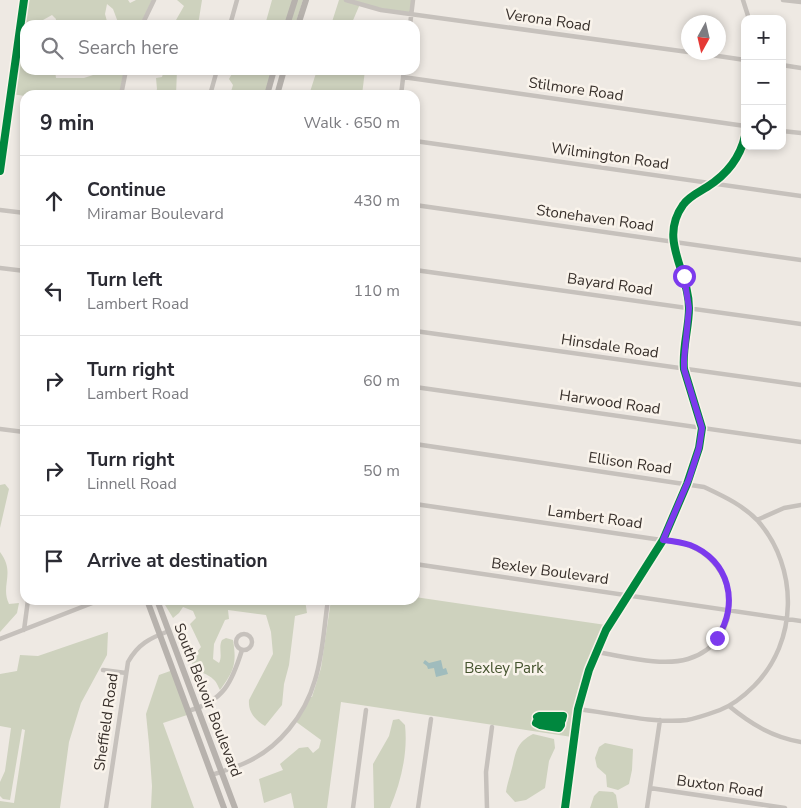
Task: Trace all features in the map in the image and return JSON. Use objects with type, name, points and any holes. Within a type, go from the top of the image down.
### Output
[{"type":"street","points":[[21,20],[24,0]]},
{"type":"street","points":[[144,20],[154,0]]},
{"type":"street","points":[[232,20],[238,0]]},
{"type":"street","points":[[289,20],[295,0]]},
{"type":"street","points":[[300,20],[306,0]]},
{"type":"street","name":"Verona Road","points":[[346,0],[381,10],[681,51]]},
{"type":"street","points":[[411,20],[413,0]]},
{"type":"street","points":[[743,0],[748,15]]},
{"type":"street","points":[[783,0],[801,2]]},
{"type":"street","points":[[0,171],[20,28]]},
{"type":"street","name":"Verona Road","points":[[726,57],[741,59]]},
{"type":"street","points":[[786,66],[801,68]]},
{"type":"street","points":[[122,90],[125,75]]},
{"type":"street","points":[[211,90],[216,75]]},
{"type":"street","points":[[268,90],[273,75]]},
{"type":"street","points":[[278,90],[283,75]]},
{"type":"street","points":[[402,90],[403,77]]},
{"type":"street","name":"Stilmore Road","points":[[403,77],[741,125]]},
{"type":"street","points":[[786,131],[801,133]]},
{"type":"street","name":"Wilmington Road","points":[[420,142],[801,196]]},
{"type":"street","points":[[564,808],[578,709],[589,670],[606,630],[663,540],[687,484],[699,448],[702,428],[684,369],[689,308],[687,288],[673,241],[675,221],[688,198],[722,177],[741,147]]},
{"type":"street","name":"Stonehaven Road","points":[[420,206],[801,260]]},
{"type":"street","points":[[0,210],[20,212]]},
{"type":"street","points":[[0,268],[20,270]]},
{"type":"street","name":"Bayard Road","points":[[420,271],[801,324]]},
{"type":"street","name":"Hinsdale Road","points":[[420,332],[801,386]]},
{"type":"street","name":"Harwood Road","points":[[420,388],[801,442]]},
{"type":"street","points":[[0,429],[20,432]]},
{"type":"street","name":"Ellison Road","points":[[420,445],[704,487],[724,496],[741,507],[757,520],[770,538],[781,559],[788,586],[787,618],[782,639],[772,664],[750,690],[729,706],[678,721],[578,709]]},
{"type":"street","name":"Lambert Road","points":[[420,505],[690,545],[711,558],[720,569],[729,595],[729,611]]},
{"type":"street","points":[[757,520],[784,508],[801,505]]},
{"type":"street","name":"Bexley Boulevard","points":[[420,565],[801,620]]},
{"type":"street","points":[[24,630],[27,605]]},
{"type":"street","points":[[0,639],[87,605]]},
{"type":"street","name":"South Belvoir Boulevard","points":[[149,605],[224,808]]},
{"type":"street","name":"South Belvoir Boulevard","points":[[159,605],[235,808]]},
{"type":"street","points":[[212,775],[246,762],[268,750],[285,735],[298,717],[315,681],[327,605]]},
{"type":"street","points":[[596,652],[667,662],[689,659],[703,652],[717,638],[724,626],[729,611]]},
{"type":"street","name":"Sheffield Road","points":[[106,808],[128,662],[135,650],[148,639],[168,631]]},
{"type":"street","points":[[188,711],[213,702],[227,689],[242,650]]},
{"type":"street","points":[[103,670],[126,673]]},
{"type":"street","points":[[729,706],[762,730],[801,742]]},
{"type":"street","points":[[353,808],[366,710]]},
{"type":"street","points":[[418,808],[431,719]]},
{"type":"street","points":[[647,808],[660,720]]},
{"type":"street","points":[[487,808],[486,772],[492,727]]},
{"type":"street","name":"Buxton Road","points":[[650,788],[785,808]]},
{"type":"green space","points":[[29,0],[128,0],[130,3],[136,0],[152,0],[142,20],[117,20],[113,9],[107,4],[105,14],[107,20],[56,20],[52,15],[43,20],[26,20]]},
{"type":"green space","points":[[177,0],[202,0],[199,20],[176,20],[184,6]]},
{"type":"green space","points":[[272,0],[295,0],[289,20],[266,20]]},
{"type":"green space","points":[[297,0],[303,0],[297,20],[291,20]]},
{"type":"green space","points":[[339,0],[413,0],[412,14],[360,4],[353,20],[333,20]]},
{"type":"green space","points":[[18,39],[20,39],[20,75],[56,75],[56,78],[84,78],[93,75],[125,75],[122,90],[20,90],[20,95],[11,94]]},
{"type":"green space","points":[[163,75],[177,75],[176,90],[157,90],[156,78],[162,77]]},
{"type":"green space","points":[[231,75],[273,75],[268,90],[232,90],[233,85],[229,79]]},
{"type":"green space","points":[[315,75],[364,75],[363,90],[311,90]]},
{"type":"green space","points":[[5,484],[9,489],[0,528],[0,485]]},
{"type":"green space","points":[[0,552],[7,566],[6,591],[9,604],[19,603],[17,613],[0,632]]},
{"type":"green space","name":"Bexley Park","points":[[420,598],[606,625],[593,651],[583,679],[572,737],[341,702],[327,808],[294,808],[291,793],[264,803],[259,779],[283,770],[280,764],[299,748],[308,747],[313,753],[319,748],[321,740],[295,721],[309,697],[312,697],[321,668],[330,605],[420,605]]},
{"type":"green space","points":[[165,605],[306,605],[307,613],[295,616],[282,705],[265,726],[253,715],[249,700],[273,654],[271,632],[266,615],[228,610],[229,619],[225,620],[214,644],[213,659],[219,663],[221,643],[226,638],[233,640],[235,655],[231,672],[220,690],[210,676],[192,664],[191,659],[201,647],[190,624],[196,618],[193,611],[183,607],[173,618]]},
{"type":"green space","points":[[108,632],[107,655],[81,703],[69,742],[60,808],[0,808],[0,801],[14,803],[25,730],[22,729],[10,800],[3,799],[0,796],[0,782],[5,771],[11,728],[0,726],[0,674],[17,671],[20,655],[38,656]]},
{"type":"green space","points":[[173,670],[190,714],[163,723],[194,808],[151,808],[152,786],[146,714],[159,675]]},
{"type":"green space","points":[[399,719],[405,725],[406,736],[400,778],[390,808],[374,808],[373,764],[389,736],[393,720]]},
{"type":"green space","points":[[533,734],[554,739],[555,748],[549,761],[545,788],[526,800],[515,802],[506,792],[508,783],[520,744]]},
{"type":"green space","points":[[605,743],[633,749],[629,784],[618,790],[607,787],[606,775],[597,767],[595,758],[599,747]]},
{"type":"green space","points":[[599,791],[613,792],[616,795],[618,808],[590,808],[594,796]]},
{"type":"water","points":[[425,660],[429,663],[441,660],[443,669],[446,668],[448,674],[436,677],[434,668],[428,669],[423,663]]},
{"type":"cycle path","points":[[21,20],[24,0]]},
{"type":"cycle path","points":[[0,171],[20,28]]},
{"type":"cycle path","points":[[565,808],[578,709],[589,670],[606,630],[663,540],[687,484],[699,448],[702,428],[684,369],[689,308],[688,294],[674,243],[673,231],[676,218],[688,200],[726,171],[741,149]]},
{"type":"cycle path","points":[[558,721],[562,720],[563,716],[539,716],[537,717],[538,719],[558,720],[559,723],[547,724],[537,721],[536,723],[559,728],[561,725],[561,720]]},
{"type":"route","points":[[684,276],[689,308],[684,369],[702,428],[699,448],[689,479],[663,540],[690,545],[703,551],[722,572],[729,595],[729,611],[724,626],[717,638]]}]
